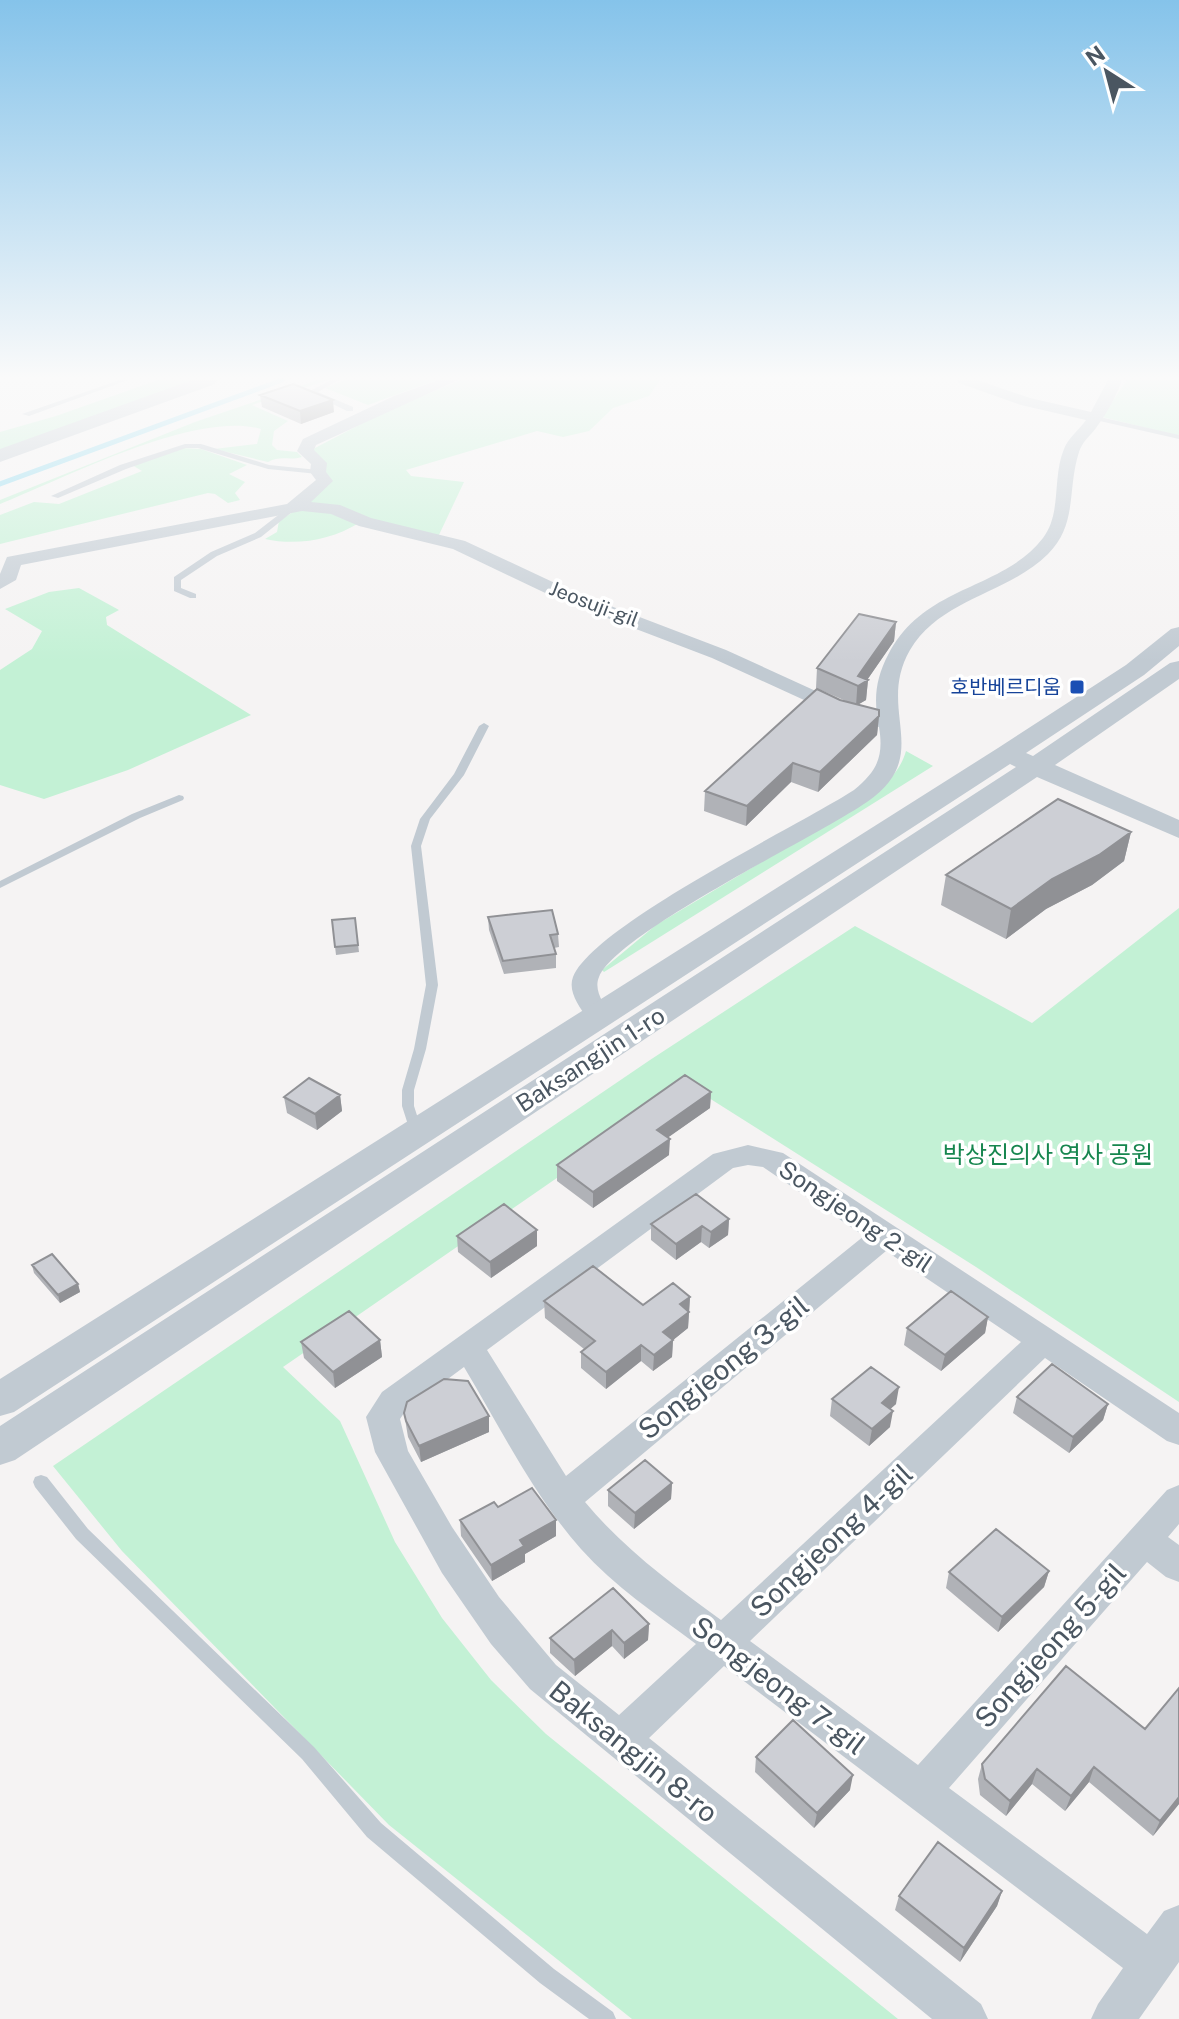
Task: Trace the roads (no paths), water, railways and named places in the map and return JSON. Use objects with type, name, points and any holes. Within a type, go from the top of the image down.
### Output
[{"type":"street","points":[[0,583],[9,576],[13,561],[234,521],[294,507],[325,481],[320,474]]},
{"type":"street","points":[[599,1016],[584,985],[586,976],[598,959],[694,893],[864,793],[891,763],[894,747],[886,690],[902,646],[917,626],[949,603],[1024,564],[1041,551],[1063,517],[1068,474]]},
{"type":"street","name":"Jeosuji-gil","points":[[294,507],[334,509],[365,522],[459,545],[567,596],[707,649],[846,712],[889,722]]},
{"type":"street","name":"Baksangjin 1-ro","points":[[0,1448],[1029,756],[1179,634]]},
{"type":"street","name":"Baksangjin 1-ro","points":[[0,1400],[599,1016],[1179,668]]},
{"type":"street","points":[[1029,756],[1179,814]]},
{"type":"street","points":[[1029,756],[1179,830]]},
{"type":"street","name":"Songjeong 2-gil","points":[[383,1417],[394,1401],[723,1161],[738,1155],[755,1154],[773,1160],[1179,1431]]},
{"type":"street","name":"Songjeong 3-gil","points":[[562,1500],[885,1235]]},
{"type":"street","name":"Songjeong 4-gil","points":[[620,1740],[1043,1340]]},
{"type":"street","name":"Songjeong 7-gil","points":[[468,1347],[562,1500],[595,1540],[635,1577],[1152,1964]]},
{"type":"street","name":"Baksangjin 8-ro","points":[[383,1417],[387,1443],[436,1535],[500,1631],[543,1677],[966,2019]]},
{"type":"street","name":"Songjeong 5-gil","points":[[921,1791],[1179,1500]]},
{"type":"street","points":[[1144,1539],[1179,1566]]},
{"type":"street","points":[[1113,2019],[1179,1926]]},
{"type":"lane","points":[[55,496],[106,474]]},
{"type":"lane","points":[[193,596],[177,589],[177,579],[214,554],[258,535],[294,507]]},
{"type":"lane","points":[[416,1131],[408,1106],[408,1090],[420,1049],[432,975],[416,846],[425,819],[459,775],[484,726]]},
{"type":"lane","points":[[0,885],[136,816],[179,798]]},
{"type":"lane","points":[[41,1482],[82,1534],[308,1753],[374,1830],[547,1976],[606,2019]]},
{"type":"waterway","points":[[0,484],[27,474]]},
{"type":"place","name":"호반베르디움","points":[[1077,687]]},
{"type":"park label","name":"박상진의사 역사 공원","points":[[1048,1154]]}]
